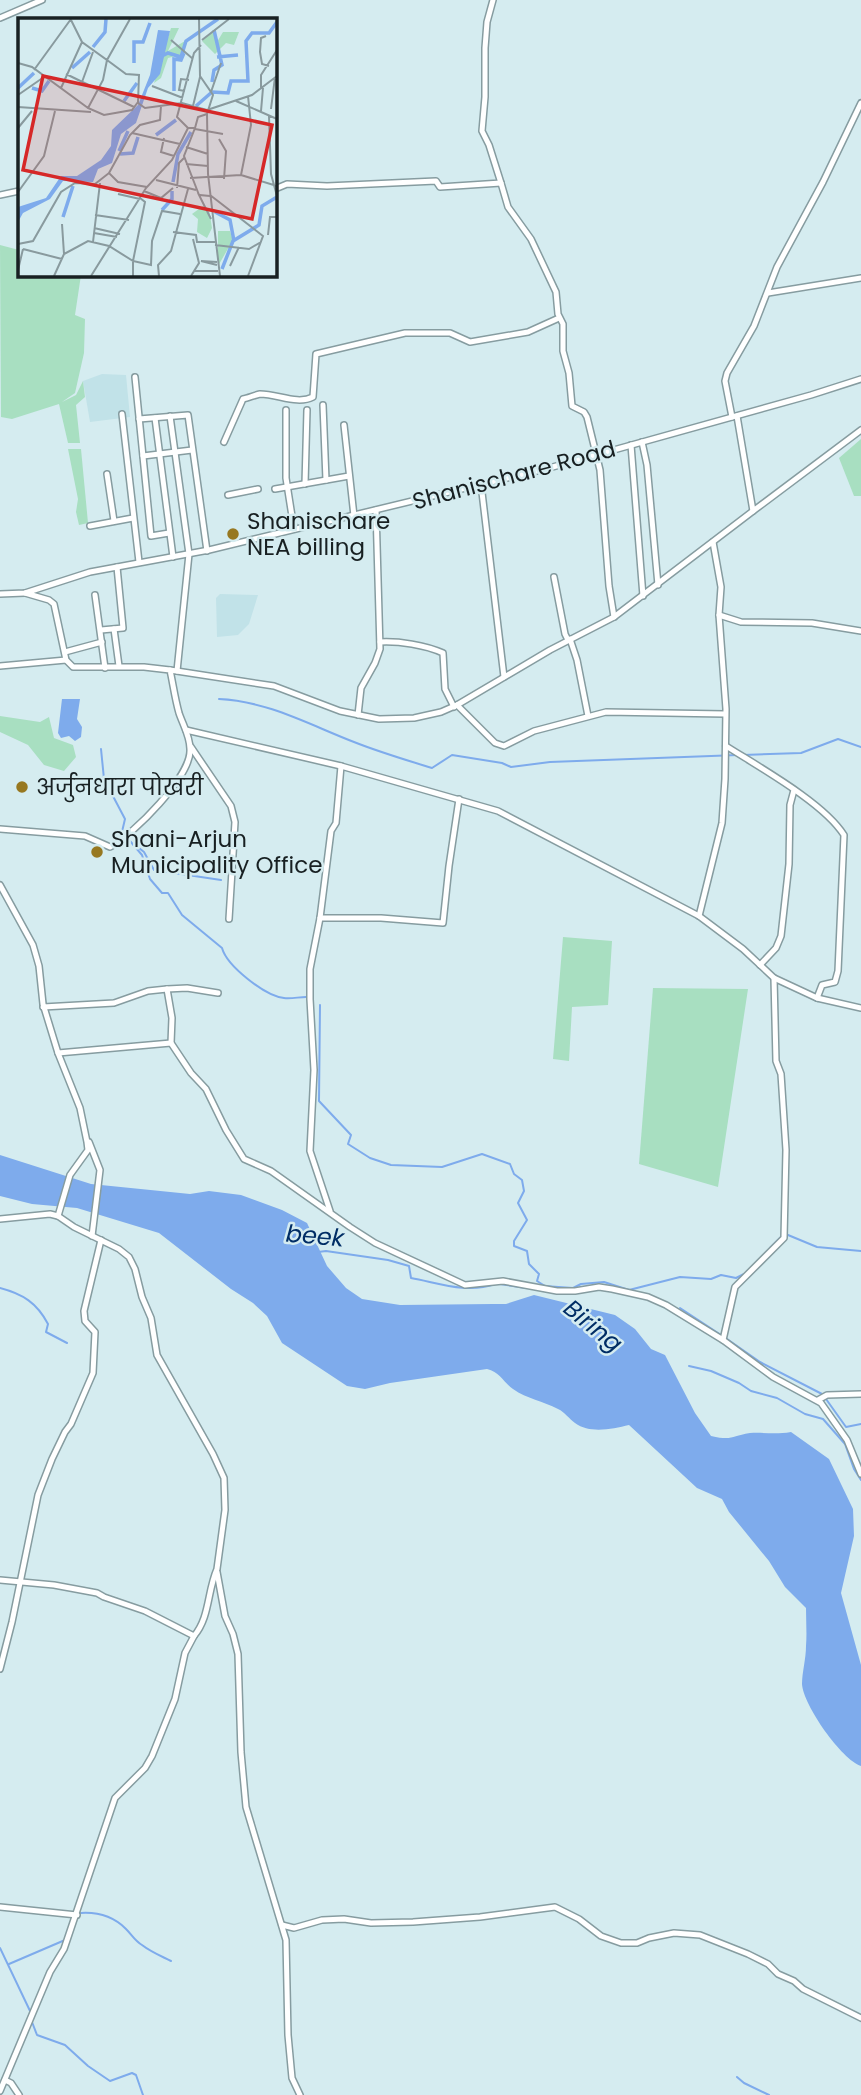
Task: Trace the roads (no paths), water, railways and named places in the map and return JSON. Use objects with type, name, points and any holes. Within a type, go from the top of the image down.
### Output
[{"type":"street","points":[[0,18],[42,0]]},
{"type":"street","points":[[493,0],[485,48],[482,131],[508,207],[531,239],[556,292],[559,318],[563,324],[563,351],[569,373],[572,406],[584,412],[598,454],[614,617]]},
{"type":"street","points":[[753,512],[735,417],[725,381],[727,373],[754,326],[777,267],[819,191],[861,103]]},
{"type":"street","points":[[276,189],[287,184],[339,186],[436,181],[440,187],[501,183]]},
{"type":"street","points":[[0,195],[18,191]]},
{"type":"street","points":[[768,293],[861,278]]},
{"type":"street","points":[[224,442],[243,400],[260,394],[288,399],[309,400],[313,397],[316,354],[405,333],[450,334],[470,342],[528,332],[559,318]]},
{"type":"street","points":[[135,377],[151,536],[169,533]]},
{"type":"street","name":"Shanischare Road","points":[[0,594],[25,593],[90,572],[207,551],[354,516],[735,417],[861,379]]},
{"type":"street","points":[[323,405],[326,480]]},
{"type":"street","points":[[286,410],[287,487],[294,529]]},
{"type":"street","points":[[305,484],[307,410]]},
{"type":"street","points":[[122,414],[139,562]]},
{"type":"street","points":[[139,419],[188,415],[207,551]]},
{"type":"street","points":[[0,829],[85,836],[110,847],[123,840],[157,808],[190,757],[190,746],[179,711],[174,671],[189,554],[170,416]]},
{"type":"street","points":[[155,418],[173,557]]},
{"type":"street","points":[[344,425],[354,516]]},
{"type":"street","points":[[25,593],[54,604],[66,660],[73,667],[119,666],[174,671],[274,686],[358,715],[397,720],[414,718],[456,706],[614,617],[861,430]]},
{"type":"street","points":[[642,442],[647,465],[658,585]]},
{"type":"street","points":[[631,445],[643,596]]},
{"type":"street","points":[[143,456],[192,450]]},
{"type":"street","points":[[107,474],[114,521]]},
{"type":"street","points":[[275,489],[349,476]]},
{"type":"street","points":[[481,484],[504,677]]},
{"type":"street","points":[[228,495],[258,489]]},
{"type":"street","points":[[358,715],[361,688],[379,656],[376,510]]},
{"type":"street","points":[[90,526],[133,518]]},
{"type":"street","points":[[699,916],[722,822],[726,746],[719,615],[721,587],[713,542]]},
{"type":"street","points":[[101,630],[123,628],[117,567]]},
{"type":"street","points":[[554,577],[565,634],[578,660],[588,716]]},
{"type":"street","points":[[95,594],[105,668]]},
{"type":"street","points":[[719,615],[741,622],[812,624],[861,631]]},
{"type":"street","points":[[114,629],[119,666]]},
{"type":"street","points":[[65,652],[102,642]]},
{"type":"street","points":[[380,642],[401,643],[443,653],[445,689],[456,706],[495,743],[504,746],[534,731],[588,716],[627,711],[725,714]]},
{"type":"street","points":[[0,666],[66,660]]},
{"type":"street","points":[[186,730],[341,766],[498,811],[699,916],[743,949],[774,978],[817,998],[861,1008]]},
{"type":"street","points":[[190,746],[227,798],[235,822],[229,919]]},
{"type":"street","points":[[726,746],[794,790],[838,825],[844,835],[838,971],[835,982],[822,985],[817,998]]},
{"type":"street","points":[[330,1211],[310,1151],[314,1070],[310,969],[320,918],[331,831],[336,823],[341,766]]},
{"type":"street","points":[[760,965],[776,948],[780,936],[789,864],[790,805],[794,790]]},
{"type":"street","points":[[320,918],[381,918],[443,923],[459,799]]},
{"type":"street","points":[[0,885],[33,945],[39,967],[43,1007],[80,1108],[85,1132],[88,1150],[70,1175],[59,1213]]},
{"type":"street","points":[[723,1340],[735,1287],[784,1238],[786,1150],[780,1073],[776,1061],[774,978]]},
{"type":"street","points":[[43,1007],[114,1003],[148,990],[187,988],[218,993]]},
{"type":"street","points":[[167,989],[172,1018],[171,1043],[191,1073],[206,1088],[226,1130],[244,1159],[271,1171],[375,1243],[465,1285],[503,1281],[575,1292],[599,1287],[648,1297],[679,1312],[773,1377],[818,1400],[848,1440],[861,1474]]},
{"type":"street","points":[[58,1053],[171,1043]]},
{"type":"street","points":[[85,1132],[100,1170],[92,1236]]},
{"type":"street","points":[[0,1219],[59,1213]]},
{"type":"street","points":[[0,2091],[50,1972],[64,1949],[116,1798],[145,1768],[175,1699],[185,1653],[203,1626],[217,1569],[225,1510],[224,1478],[157,1355],[151,1318],[132,1262],[126,1254],[67,1223],[59,1213]]},
{"type":"street","points":[[0,1669],[38,1495],[93,1373],[95,1332],[85,1321],[84,1311],[102,1240]]},
{"type":"street","points":[[818,1400],[827,1395],[861,1394]]},
{"type":"street","points":[[217,1569],[222,1601],[238,1654],[241,1752],[246,1807],[282,1925],[287,1961],[286,2007],[292,2078],[300,2095]]},
{"type":"street","points":[[0,1580],[97,1592],[145,1611],[194,1636]]},
{"type":"street","points":[[208,1600],[222,1601]]},
{"type":"street","points":[[0,1907],[77,1915]]},
{"type":"street","points":[[282,1925],[294,1928],[322,1920],[344,1919],[371,1923],[413,1922],[555,1907],[579,1919],[601,1936],[621,1943],[637,1943],[674,1933],[700,1935],[768,1964],[778,1974],[794,1981],[803,1989],[861,2018]]},
{"type":"street","points":[[5,2080],[12,2083],[19,2095]]},
{"type":"water","points":[[62,699],[80,699],[77,719],[82,727],[81,737],[75,741],[69,736],[61,738],[58,733]]},
{"type":"water","name":"Biring","points":[[0,1155],[91,1184],[190,1194],[209,1191],[241,1195],[282,1210],[307,1223],[327,1266],[346,1288],[362,1299],[400,1305],[506,1304],[534,1295],[615,1315],[635,1329],[651,1349],[665,1355],[695,1413],[711,1436],[728,1438],[750,1433],[791,1432],[829,1459],[853,1509],[854,1536],[841,1593],[861,1665],[861,1766],[853,1762],[834,1743],[816,1718],[804,1693],[802,1684],[806,1651],[806,1608],[785,1587],[769,1561],[729,1512],[722,1499],[697,1488],[629,1425],[601,1430],[587,1429],[560,1410],[518,1392],[495,1372],[487,1369],[365,1389],[347,1386],[282,1343],[267,1316],[253,1303],[159,1233],[77,1208],[32,1204],[0,1196]]},
{"type":"waterway","points":[[219,699],[271,709],[363,746],[432,768],[452,755],[502,763],[511,767],[550,762],[738,755]]},
{"type":"waterway","points":[[743,755],[801,753],[838,739],[861,747]]},
{"type":"waterway","points":[[101,749],[104,779],[125,819],[121,836]]},
{"type":"waterway","points":[[130,841],[142,855],[150,879],[162,893],[168,893],[182,915],[222,948],[239,971],[257,986],[276,996],[306,997]]},
{"type":"waterway","points":[[134,844],[144,852],[154,870],[221,880]]},
{"type":"waterway","points":[[320,1005],[319,1101],[351,1135],[348,1144],[370,1158],[391,1165],[442,1167],[482,1154],[510,1164],[514,1174],[522,1180],[524,1191],[518,1203],[527,1220],[514,1241],[514,1246],[527,1251],[529,1264],[539,1274],[537,1281],[545,1286]]},
{"type":"waterway","points":[[788,1235],[817,1247],[861,1251]]},
{"type":"waterway","points":[[770,1248],[781,1237]]},
{"type":"waterway","name":"beek","points":[[318,1252],[388,1260],[409,1266],[411,1278],[442,1285],[474,1288],[495,1284]]},
{"type":"waterway","name":"Biring","points":[[544,1286],[573,1288],[581,1284],[604,1282],[629,1290],[680,1277],[711,1279],[721,1275],[736,1278],[744,1274]]},
{"type":"waterway","points":[[500,1284],[526,1288]]},
{"type":"waterway","points":[[0,1288],[28,1300],[48,1324],[46,1332],[67,1343]]},
{"type":"waterway","points":[[680,1308],[721,1335]]},
{"type":"waterway","points":[[727,1339],[760,1362],[822,1394]]},
{"type":"waterway","points":[[689,1366],[711,1371],[751,1391],[777,1398],[805,1414],[823,1419],[845,1444],[861,1480]]},
{"type":"waterway","points":[[826,1399],[846,1427],[861,1424]]},
{"type":"waterway","points":[[81,1913],[94,1913],[111,1918],[152,1952],[171,1961]]},
{"type":"waterway","points":[[9,1964],[65,1940]]},
{"type":"waterway","points":[[0,1948],[31,2013]]},
{"type":"waterway","points":[[32,2022],[37,2035],[65,2045],[110,2081],[132,2073],[136,2075],[143,2095]]},
{"type":"waterway","points":[[737,2077],[769,2095]]},
{"type":"place","name":"Shanischare NEA billing","points":[[233,534]]},
{"type":"place","name":"अर्जुनधारा पोखरी","points":[[22,787]]},
{"type":"place","name":"Shani-Arjun Municipality Office","points":[[97,852]]}]
